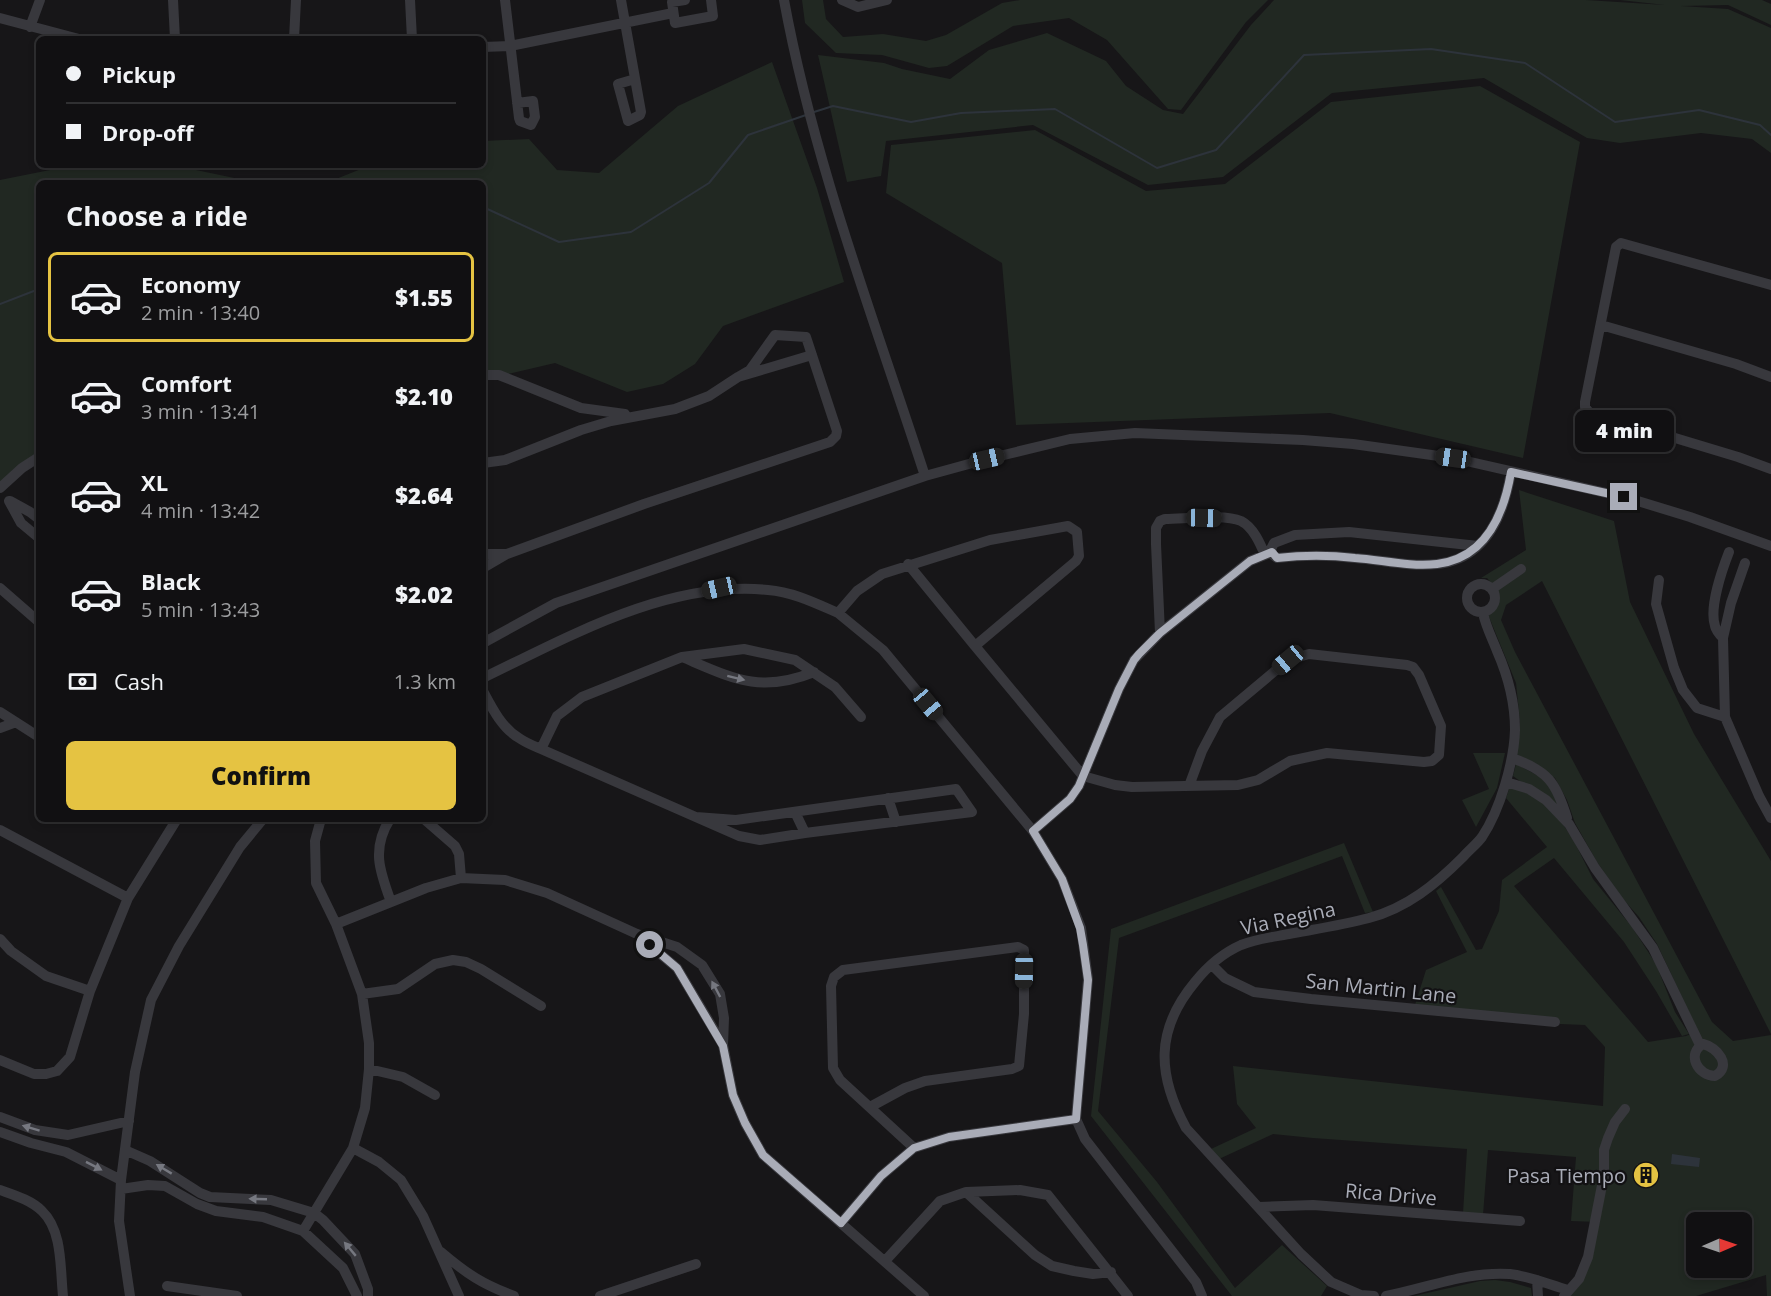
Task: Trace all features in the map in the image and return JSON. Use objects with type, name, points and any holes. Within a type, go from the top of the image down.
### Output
[{"type":"street","points":[[30,27],[40,0]]},
{"type":"street","points":[[173,0],[175,36]]},
{"type":"street","points":[[294,36],[296,0]]},
{"type":"street","points":[[410,0],[412,36]]},
{"type":"street","points":[[505,0],[517,103]]},
{"type":"street","points":[[621,0],[635,79]]},
{"type":"street","points":[[686,0],[672,2],[675,23],[713,16],[711,0]]},
{"type":"street","points":[[784,0],[792,45],[835,206],[925,477]]},
{"type":"street","points":[[842,0],[858,7],[887,0]]},
{"type":"street","points":[[486,47],[510,46],[673,13]]},
{"type":"street","points":[[0,18],[67,36]]},
{"type":"street","points":[[1771,285],[1621,243],[1616,247],[1585,402],[1585,407],[1589,412],[1771,469]]},
{"type":"street","points":[[1600,325],[1736,364],[1771,377]]},
{"type":"street","points":[[486,463],[505,460],[610,421],[675,409],[709,396],[750,370],[775,335],[806,337],[837,431],[836,436],[830,442],[644,504],[507,554],[486,566]]},
{"type":"street","points":[[738,377],[812,355]]},
{"type":"street","points":[[486,375],[499,375],[581,408],[640,415]]},
{"type":"street","points":[[581,408],[583,421],[581,430]]},
{"type":"street","points":[[486,642],[556,603],[925,477],[1070,439],[1135,433],[1291,439],[1353,444],[1453,458],[1628,498],[1771,546]]},
{"type":"street","points":[[0,488],[36,459]]},
{"type":"street","points":[[1160,633],[1156,528],[1160,521],[1204,518],[1240,521],[1249,527],[1268,554],[1277,558],[1313,555],[1403,564],[1438,564],[1464,556],[1478,546],[1499,519],[1511,472]]},
{"type":"street","points":[[0,493],[36,517]]},
{"type":"street","points":[[9,501],[21,523],[36,536]]},
{"type":"street","points":[[838,613],[857,591],[882,574],[908,564],[990,540],[1068,526],[1077,532],[1079,556],[1076,561],[975,646]]},
{"type":"street","points":[[1033,831],[1070,799],[1079,786],[1119,689],[1134,660],[1160,633],[1250,561],[1268,554],[1274,543],[1295,536],[1349,532],[1478,546]]},
{"type":"street","points":[[1723,638],[1714,626],[1714,613],[1720,574],[1729,552]]},
{"type":"street","points":[[486,554],[507,554]]},
{"type":"street","points":[[1745,563],[1731,603],[1723,638],[1725,717],[1759,796],[1771,818]]},
{"type":"street","points":[[908,564],[1083,776],[1132,787],[1190,786],[1238,785],[1258,780],[1290,761],[1327,753],[1432,761],[1439,755],[1441,726],[1419,675],[1413,667],[1407,664],[1309,654],[1300,656],[1288,660],[1220,717],[1202,750],[1190,786]]},
{"type":"street","points":[[1492,589],[1521,569]]},
{"type":"street","points":[[1659,580],[1656,604],[1674,668],[1683,690],[1697,708],[1725,717]]},
{"type":"street","points":[[1478,584],[1492,589],[1495,597],[1491,609],[1482,613],[1473,611],[1467,603],[1467,593],[1478,584]]},
{"type":"street","points":[[0,588],[36,619]]},
{"type":"street","points":[[486,677],[597,623],[661,602],[719,588],[770,590],[803,598],[838,613],[883,650],[1033,831],[1062,879],[1080,928],[1088,980],[1076,1119],[1084,1139],[1196,1282],[1202,1296]]},
{"type":"street","name":"Via Regina","points":[[1374,1296],[1361,1295],[1331,1282],[1300,1254],[1186,1128],[1174,1105],[1165,1074],[1164,1047],[1175,1009],[1196,980],[1225,953],[1258,940],[1343,924],[1395,909],[1423,892],[1446,874],[1482,838],[1506,782],[1515,732],[1511,693],[1503,665],[1486,628],[1482,613]]},
{"type":"street","points":[[541,749],[557,716],[582,697],[682,657],[744,649],[795,660],[835,687],[861,717]]},
{"type":"street","points":[[682,657],[731,678],[755,683],[799,678],[814,672]]},
{"type":"street","points":[[486,697],[506,728],[518,738],[541,749],[739,836],[760,840],[972,812],[956,789],[736,820],[696,817]]},
{"type":"street","points":[[0,712],[36,735]]},
{"type":"street","points":[[0,728],[16,722]]},
{"type":"street","points":[[1512,758],[1536,767],[1547,777],[1561,799],[1569,824]]},
{"type":"street","points":[[1506,782],[1529,789],[1546,800],[1569,824],[1606,884],[1653,948],[1700,1045]]},
{"type":"street","points":[[888,798],[896,822]]},
{"type":"street","points":[[795,812],[805,833]]},
{"type":"street","points":[[0,1060],[34,1074],[46,1074],[57,1071],[70,1057],[90,991],[128,898],[175,822]]},
{"type":"street","points":[[130,1296],[119,1221],[121,1184],[135,1072],[151,1000],[179,946],[240,847],[261,822]]},
{"type":"street","points":[[303,1231],[353,1148],[365,1108],[369,1069],[369,1043],[362,994],[336,924],[316,882],[315,841],[320,822]]},
{"type":"street","points":[[388,822],[384,829],[378,854],[380,873],[391,902]]},
{"type":"street","points":[[427,822],[455,846],[459,854],[461,878]]},
{"type":"street","points":[[0,830],[128,898]]},
{"type":"street","points":[[336,924],[426,888],[461,878],[505,880],[547,893],[636,934],[677,947],[702,965],[720,994],[724,1018],[723,1046],[733,1095],[763,1155],[924,1296]]},
{"type":"street","points":[[636,934],[677,968],[723,1046]]},
{"type":"street","points":[[0,939],[11,951],[45,976],[90,991]]},
{"type":"street","points":[[870,1107],[905,1088],[925,1081],[1012,1069],[1019,1066],[1024,1014],[1024,950],[1018,947],[843,970],[834,977],[831,986],[833,1068],[840,1080],[914,1148]]},
{"type":"street","points":[[362,994],[398,989],[435,964],[453,960],[466,962],[481,969],[542,1006]]},
{"type":"street","name":"San Martin Lane","points":[[1212,965],[1225,978],[1254,993],[1555,1022]]},
{"type":"street","points":[[369,1069],[403,1077],[435,1095]]},
{"type":"street","points":[[1386,1296],[1474,1276],[1495,1274],[1512,1274],[1566,1293],[1579,1279],[1588,1257],[1604,1175],[1604,1150],[1615,1122],[1625,1109]]},
{"type":"street","points":[[0,1118],[35,1130],[68,1135],[129,1121]]},
{"type":"street","points":[[841,1223],[881,1176],[914,1148],[949,1137],[1076,1119]]},
{"type":"street","points":[[0,1132],[30,1143],[66,1152],[121,1184],[165,1186],[197,1204],[216,1211],[263,1217],[303,1231],[343,1268],[357,1296]]},
{"type":"street","points":[[66,1152],[65,1145],[68,1135]]},
{"type":"street","points":[[353,1148],[379,1162],[401,1180],[423,1216],[459,1296]]},
{"type":"street","points":[[125,1150],[150,1161],[210,1197],[271,1200],[314,1213],[355,1254],[368,1289],[368,1296]]},
{"type":"street","points":[[0,1190],[41,1209],[50,1221],[57,1243],[63,1296]]},
{"type":"street","points":[[885,1261],[940,1201],[966,1192],[1020,1190],[1048,1195],[1128,1296]]},
{"type":"street","points":[[966,1192],[1035,1255],[1052,1266],[1094,1274],[1111,1272]]},
{"type":"street","name":"Rica Drive","points":[[1259,1207],[1313,1205],[1520,1221]]},
{"type":"street","points":[[436,1248],[464,1271],[489,1287],[514,1296]]},
{"type":"street","points":[[600,1296],[696,1264]]},
{"type":"street","points":[[1536,1281],[1538,1296]]},
{"type":"street","points":[[167,1286],[237,1296]]},
{"type":"shaded area","points":[[802,0],[823,0],[826,19],[843,37],[883,34],[926,41],[946,35],[1002,3],[1020,0],[1268,0],[1246,22],[1181,110],[1168,109],[1107,40],[1069,18],[1013,26],[947,66],[929,68],[882,55],[836,53],[805,23]]},
{"type":"shaded area","points":[[1274,0],[1586,0],[1665,5],[1620,0],[1762,0],[1771,4],[1771,25],[1728,5],[1681,6],[1728,9],[1771,28],[1771,153],[1752,139],[1701,133],[1620,143],[1587,138],[1484,78],[1332,93],[1223,177],[1148,185],[1033,125],[886,141],[881,176],[847,182],[818,55],[884,63],[950,79],[989,50],[1047,33],[1106,61],[1126,86],[1163,110],[1183,114],[1251,25]]},
{"type":"shaded area","points":[[772,62],[817,188],[844,282],[723,326],[695,364],[663,384],[627,392],[555,363],[486,379],[486,180],[334,180],[364,168],[486,168],[486,141],[529,139],[557,170],[599,173],[678,106]]},
{"type":"shaded area","points":[[1480,86],[1580,142],[1523,458],[1330,413],[1016,425],[1002,263],[886,193],[891,145],[1035,130],[1146,191],[1225,184],[1331,102]]},
{"type":"shaded area","points":[[60,168],[186,168],[244,180],[36,180],[36,457],[0,490],[0,180]]},
{"type":"shaded area","points":[[1519,490],[1614,521],[1630,602],[1694,734],[1771,861],[1771,1034],[1542,581],[1506,605],[1501,620],[1515,652],[1712,1022],[1733,1041],[1771,1035],[1771,1296],[1767,1296],[1766,1275],[1696,1296],[1570,1296],[1598,1222],[1571,1221],[1576,1157],[1488,1150],[1483,1215],[1463,1213],[1467,1149],[1273,1134],[1219,1159],[1211,1149],[1256,1128],[1237,1104],[1233,1066],[1603,1106],[1605,1047],[1585,1025],[1560,1024],[1559,1019],[1415,1005],[1426,970],[1467,952],[1436,891],[1441,887],[1476,950],[1482,949],[1499,911],[1502,880],[1547,847],[1506,798],[1510,786],[1528,792],[1555,812],[1574,841],[1593,879],[1632,927],[1656,964],[1675,1012],[1689,1034],[1682,1036],[1624,942],[1554,858],[1514,886],[1648,1042],[1686,1036],[1698,1031],[1657,944],[1597,862],[1575,823],[1567,800],[1555,778],[1515,753],[1520,722],[1516,683],[1487,612],[1493,601],[1495,587],[1487,578],[1481,578],[1526,550]]},
{"type":"shaded area","points":[[1473,753],[1505,753],[1497,788],[1476,827],[1462,800],[1489,789]]},
{"type":"shaded area","points":[[1516,764],[1546,780],[1564,813],[1513,776]]},
{"type":"shaded area","points":[[1344,843],[1373,912],[1365,913],[1342,856],[1119,938],[1098,1111],[1157,1182],[1235,1288],[1282,1245],[1327,1286],[1321,1296],[1232,1296],[1091,1116],[1111,929]]},
{"type":"shaded area","points":[[1672,1154],[1700,1158],[1699,1167],[1671,1164]]},
{"type":"shaded area","points":[[1495,1280],[1531,1288],[1532,1296],[1414,1296],[1480,1281]]},
{"type":"waterway","points":[[814,112],[833,106],[911,122],[961,113],[1055,109],[1157,168],[1216,150],[1304,55],[1431,49],[1525,63],[1615,122],[1699,110],[1760,125],[1771,135]]},
{"type":"waterway","points":[[486,208],[559,242],[631,232],[709,183],[748,135],[806,115]]},
{"type":"waterway","points":[[0,304],[36,290]]},
{"type":"place","name":"Pasa Tiempo","points":[[1646,1175]]},
{"type":"route","points":[[650,945],[677,968],[723,1046],[733,1095],[763,1155],[841,1223],[881,1176],[914,1148],[949,1137],[1076,1119],[1088,980],[1083,945],[1080,928],[1062,879],[1033,831],[1070,799],[1079,786],[1119,689],[1139,654],[1160,633],[1250,561],[1272,552],[1277,558],[1313,555],[1403,564],[1438,564],[1464,556],[1478,546],[1499,519],[1511,472],[1624,497]]}]
